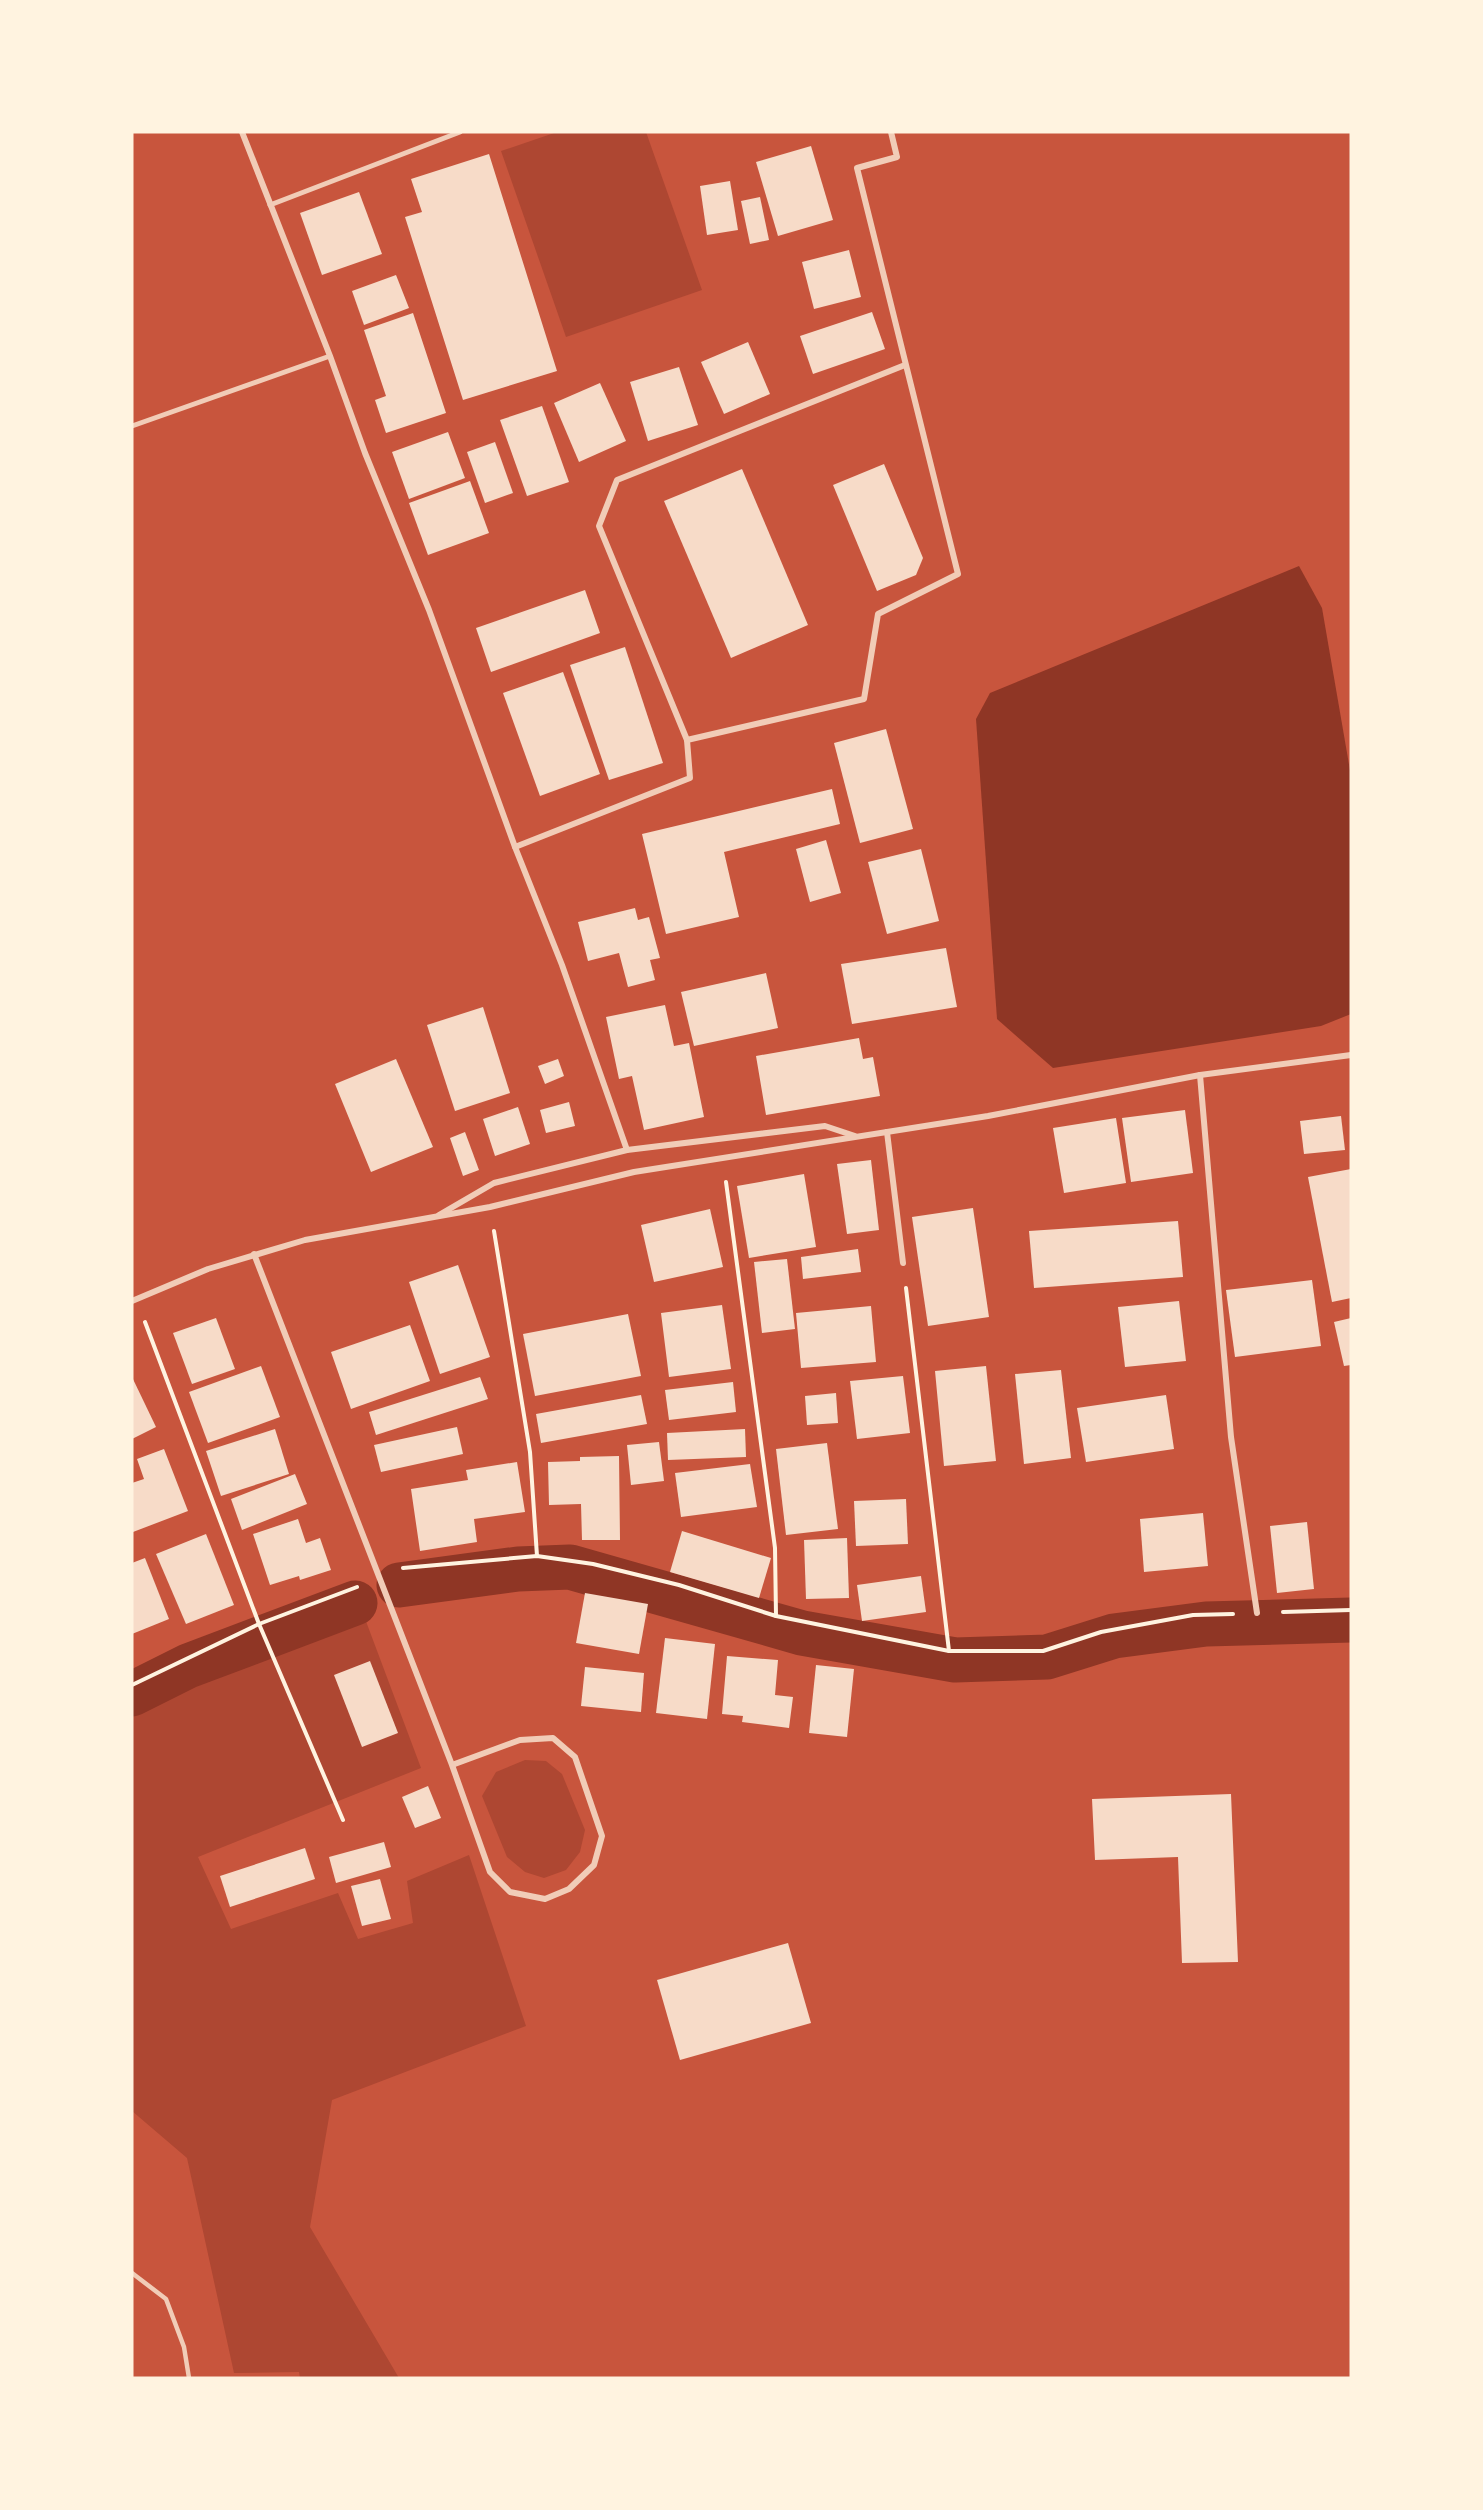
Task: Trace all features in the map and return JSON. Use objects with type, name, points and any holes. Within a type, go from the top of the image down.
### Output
[{"type":"street","points":[[242,132],[330,356],[365,453],[429,610],[515,847],[562,965],[627,1150]]},
{"type":"street","points":[[270,205],[460,132]]},
{"type":"street","points":[[687,740],[864,699],[878,614],[958,574],[857,168],[897,157],[891,132]]},
{"type":"street","points":[[132,426],[330,356]]},
{"type":"street","points":[[515,847],[690,778],[687,740],[599,526],[617,480],[905,365]]},
{"type":"street","points":[[134,1300],[208,1269],[304,1240],[490,1207],[634,1172],[1000,1113],[1200,1075],[1351,1055]]},
{"type":"street","points":[[1200,1075],[1231,1437],[1257,1613]]},
{"type":"street","points":[[439,1215],[494,1183],[627,1150],[825,1126],[856,1137]]},
{"type":"street","points":[[886,1132],[903,1263]]},
{"type":"street","points":[[254,1254],[452,1765],[490,1872],[510,1892],[545,1899],[569,1888],[594,1865],[602,1836],[575,1757],[553,1738],[520,1740],[452,1765]]},
{"type":"lane","points":[[132,2273],[166,2299],[184,2347],[189,2378]]},
{"type":"path","points":[[723,1157],[775,1548],[776,1616]]},
{"type":"path","points":[[490,1207],[530,1452],[537,1556]]},
{"type":"path","points":[[903,1263],[949,1651]]},
{"type":"path","points":[[134,1300],[259,1624],[344,1820]]},
{"type":"path","points":[[132,1685],[259,1624],[404,1568],[537,1556],[593,1564],[679,1586],[776,1616],[949,1651],[1043,1651],[1101,1632],[1193,1615],[1351,1610]]},
{"type":"shaded area","points":[[557,132],[646,132],[702,290],[566,337],[501,151]]},
{"type":"shaded area","points":[[1299,566],[1322,608],[1351,776],[1351,1014],[1321,1026],[1053,1068],[997,1019],[976,719],[990,693]]},
{"type":"shaded area","points":[[364,1616],[421,1768],[198,1857],[231,1929],[338,1893],[358,1939],[413,1923],[407,1881],[469,1855],[526,2026],[332,2100],[310,2227],[399,2378],[300,2378],[299,2372],[234,2373],[187,2158],[132,2111],[132,1717],[265,1650]]},
{"type":"shaded area","points":[[525,1760],[546,1761],[562,1774],[585,1830],[580,1852],[566,1870],[544,1878],[525,1872],[507,1857],[482,1796],[496,1772]]},
{"type":"building","points":[[811,146],[833,220],[778,236],[756,162]]},
{"type":"building","points":[[489,154],[557,371],[463,400],[405,217],[422,212],[411,179]]},
{"type":"building","points":[[730,181],[738,230],[707,235],[700,186]]},
{"type":"building","points":[[359,192],[382,254],[322,275],[300,213]]},
{"type":"building","points":[[760,197],[769,240],[750,244],[741,201]]},
{"type":"building","points":[[849,250],[861,297],[814,309],[802,262]]},
{"type":"building","points":[[396,275],[409,308],[364,325],[352,291]]},
{"type":"building","points":[[872,312],[885,349],[813,374],[800,336]]},
{"type":"building","points":[[413,313],[446,413],[386,433],[375,400],[386,396],[364,330]]},
{"type":"building","points":[[748,342],[770,394],[724,414],[701,362]]},
{"type":"building","points":[[679,367],[698,425],[648,441],[630,382]]},
{"type":"building","points":[[600,383],[626,441],[579,462],[554,403]]},
{"type":"building","points":[[542,406],[569,482],[527,496],[500,420]]},
{"type":"building","points":[[448,432],[465,478],[409,499],[392,452]]},
{"type":"building","points":[[495,442],[513,493],[485,503],[467,452]]},
{"type":"building","points":[[884,464],[923,558],[916,575],[877,591],[833,485]]},
{"type":"building","points":[[742,469],[808,625],[731,658],[664,501]]},
{"type":"building","points":[[470,481],[489,533],[428,555],[409,503]]},
{"type":"building","points":[[585,590],[600,633],[491,672],[476,628]]},
{"type":"building","points":[[625,647],[663,763],[609,780],[570,665]]},
{"type":"building","points":[[563,672],[600,774],[540,796],[503,693]]},
{"type":"building","points":[[886,729],[913,829],[860,843],[834,743]]},
{"type":"building","points":[[832,789],[840,824],[724,852],[739,917],[666,934],[642,834]]},
{"type":"building","points":[[826,840],[841,893],[810,902],[796,849]]},
{"type":"building","points":[[921,849],[939,921],[887,934],[868,862]]},
{"type":"building","points":[[635,908],[638,920],[649,917],[660,958],[650,960],[655,980],[628,987],[619,953],[588,961],[578,922]]},
{"type":"building","points":[[946,948],[957,1007],[852,1024],[841,964]]},
{"type":"building","points":[[766,973],[778,1028],[694,1046],[681,992]]},
{"type":"building","points":[[665,1005],[674,1046],[689,1043],[704,1117],[644,1130],[632,1076],[619,1079],[606,1017]]},
{"type":"building","points":[[483,1007],[510,1093],[455,1111],[427,1025]]},
{"type":"building","points":[[859,1038],[863,1059],[873,1057],[880,1096],[766,1115],[756,1056]]},
{"type":"building","points":[[396,1059],[433,1147],[371,1172],[335,1084]]},
{"type":"building","points":[[558,1059],[564,1076],[545,1084],[538,1066]]},
{"type":"building","points":[[569,1102],[575,1126],[546,1133],[540,1110]]},
{"type":"building","points":[[518,1107],[530,1144],[495,1156],[483,1119]]},
{"type":"building","points":[[1185,1110],[1193,1173],[1131,1182],[1122,1118]]},
{"type":"building","points":[[1341,1116],[1345,1150],[1304,1154],[1300,1121]]},
{"type":"building","points":[[1116,1118],[1126,1183],[1064,1193],[1053,1128]]},
{"type":"building","points":[[465,1132],[479,1170],[463,1176],[450,1138]]},
{"type":"building","points":[[871,1160],[879,1230],[847,1234],[837,1164]]},
{"type":"building","points":[[1351,1169],[1351,1298],[1332,1302],[1308,1177]]},
{"type":"building","points":[[804,1174],[816,1247],[749,1258],[737,1186]]},
{"type":"building","points":[[973,1208],[989,1317],[928,1326],[912,1217]]},
{"type":"building","points":[[710,1209],[723,1267],[654,1282],[641,1225]]},
{"type":"building","points":[[1178,1221],[1183,1277],[1034,1288],[1029,1231]]},
{"type":"building","points":[[858,1249],[861,1272],[803,1279],[801,1257]]},
{"type":"building","points":[[787,1259],[795,1329],[762,1333],[754,1262]]},
{"type":"building","points":[[458,1265],[490,1357],[440,1374],[409,1282]]},
{"type":"building","points":[[1312,1280],[1321,1346],[1235,1357],[1226,1290]]},
{"type":"building","points":[[1179,1301],[1186,1361],[1125,1367],[1118,1307]]},
{"type":"building","points":[[722,1305],[731,1369],[669,1377],[661,1313]]},
{"type":"building","points":[[871,1306],[876,1362],[801,1368],[796,1313]]},
{"type":"building","points":[[628,1314],[641,1376],[535,1396],[523,1334]]},
{"type":"building","points":[[216,1318],[235,1369],[192,1384],[173,1333]]},
{"type":"building","points":[[1351,1318],[1351,1365],[1344,1366],[1334,1322]]},
{"type":"building","points":[[410,1325],[430,1381],[351,1409],[331,1352]]},
{"type":"building","points":[[261,1366],[280,1417],[208,1443],[189,1392]]},
{"type":"building","points":[[986,1366],[996,1461],[944,1466],[935,1371]]},
{"type":"building","points":[[1061,1370],[1071,1458],[1024,1464],[1015,1374]]},
{"type":"building","points":[[903,1376],[910,1433],[857,1439],[850,1381]]},
{"type":"building","points":[[132,1377],[156,1427],[132,1439]]},
{"type":"building","points":[[480,1377],[488,1399],[376,1435],[369,1412]]},
{"type":"building","points":[[733,1382],[736,1412],[669,1420],[665,1390]]},
{"type":"building","points":[[836,1393],[838,1423],[807,1425],[805,1396]]},
{"type":"building","points":[[641,1395],[647,1424],[541,1443],[536,1414]]},
{"type":"building","points":[[1166,1395],[1174,1449],[1086,1462],[1077,1408]]},
{"type":"building","points":[[457,1427],[463,1454],[381,1472],[374,1445]]},
{"type":"building","points":[[275,1429],[289,1474],[221,1496],[206,1451]]},
{"type":"building","points":[[745,1429],[746,1457],[668,1460],[667,1433]]},
{"type":"building","points":[[659,1442],[664,1481],[631,1485],[627,1445]]},
{"type":"building","points":[[827,1443],[838,1529],[786,1535],[776,1449]]},
{"type":"building","points":[[164,1449],[188,1511],[133,1532],[132,1483],[144,1479],[137,1459]]},
{"type":"building","points":[[619,1456],[620,1540],[582,1540],[581,1504],[549,1505],[548,1462],[580,1461],[580,1457]]},
{"type":"building","points":[[517,1462],[525,1512],[474,1519],[477,1542],[420,1551],[411,1489],[468,1480],[466,1470]]},
{"type":"building","points":[[750,1464],[757,1507],[681,1517],[675,1473]]},
{"type":"building","points":[[295,1474],[307,1504],[242,1530],[231,1499]]},
{"type":"building","points":[[906,1499],[908,1544],[856,1546],[854,1501]]},
{"type":"building","points":[[1203,1513],[1208,1566],[1144,1572],[1140,1519]]},
{"type":"building","points":[[298,1519],[306,1543],[320,1538],[331,1570],[300,1580],[299,1576],[270,1585],[253,1534]]},
{"type":"building","points":[[1307,1522],[1314,1589],[1277,1593],[1270,1526]]},
{"type":"building","points":[[682,1531],[771,1558],[759,1598],[670,1572]]},
{"type":"building","points":[[206,1534],[234,1605],[186,1624],[156,1554]]},
{"type":"building","points":[[847,1538],[849,1598],[806,1599],[804,1540]]},
{"type":"building","points":[[145,1558],[169,1619],[132,1634],[132,1563]]},
{"type":"building","points":[[921,1576],[926,1612],[862,1621],[857,1585]]},
{"type":"building","points":[[585,1593],[648,1604],[639,1654],[576,1643]]},
{"type":"building","points":[[665,1638],[715,1644],[707,1719],[656,1713]]},
{"type":"building","points":[[727,1656],[778,1660],[775,1695],[793,1697],[789,1728],[742,1722],[743,1716],[722,1714]]},
{"type":"building","points":[[370,1661],[398,1733],[362,1747],[334,1675]]},
{"type":"building","points":[[816,1665],[854,1669],[847,1737],[809,1733]]},
{"type":"building","points":[[585,1667],[644,1673],[641,1712],[581,1706]]},
{"type":"building","points":[[428,1786],[441,1818],[415,1828],[402,1797]]},
{"type":"building","points":[[1231,1794],[1238,1962],[1182,1963],[1178,1857],[1095,1860],[1092,1799]]},
{"type":"building","points":[[384,1842],[391,1867],[336,1883],[329,1857]]},
{"type":"building","points":[[305,1848],[315,1879],[230,1907],[220,1876]]},
{"type":"building","points":[[380,1879],[391,1919],[362,1926],[351,1886]]},
{"type":"building","points":[[788,1943],[811,2023],[680,2060],[657,1980]]},
{"type":"waterway","points":[[399,1585],[518,1569],[570,1567],[802,1633],[955,1660],[1047,1657],[1114,1636],[1206,1624],[1351,1620]]},
{"type":"waterway","points":[[132,1694],[188,1666],[355,1603]]}]
